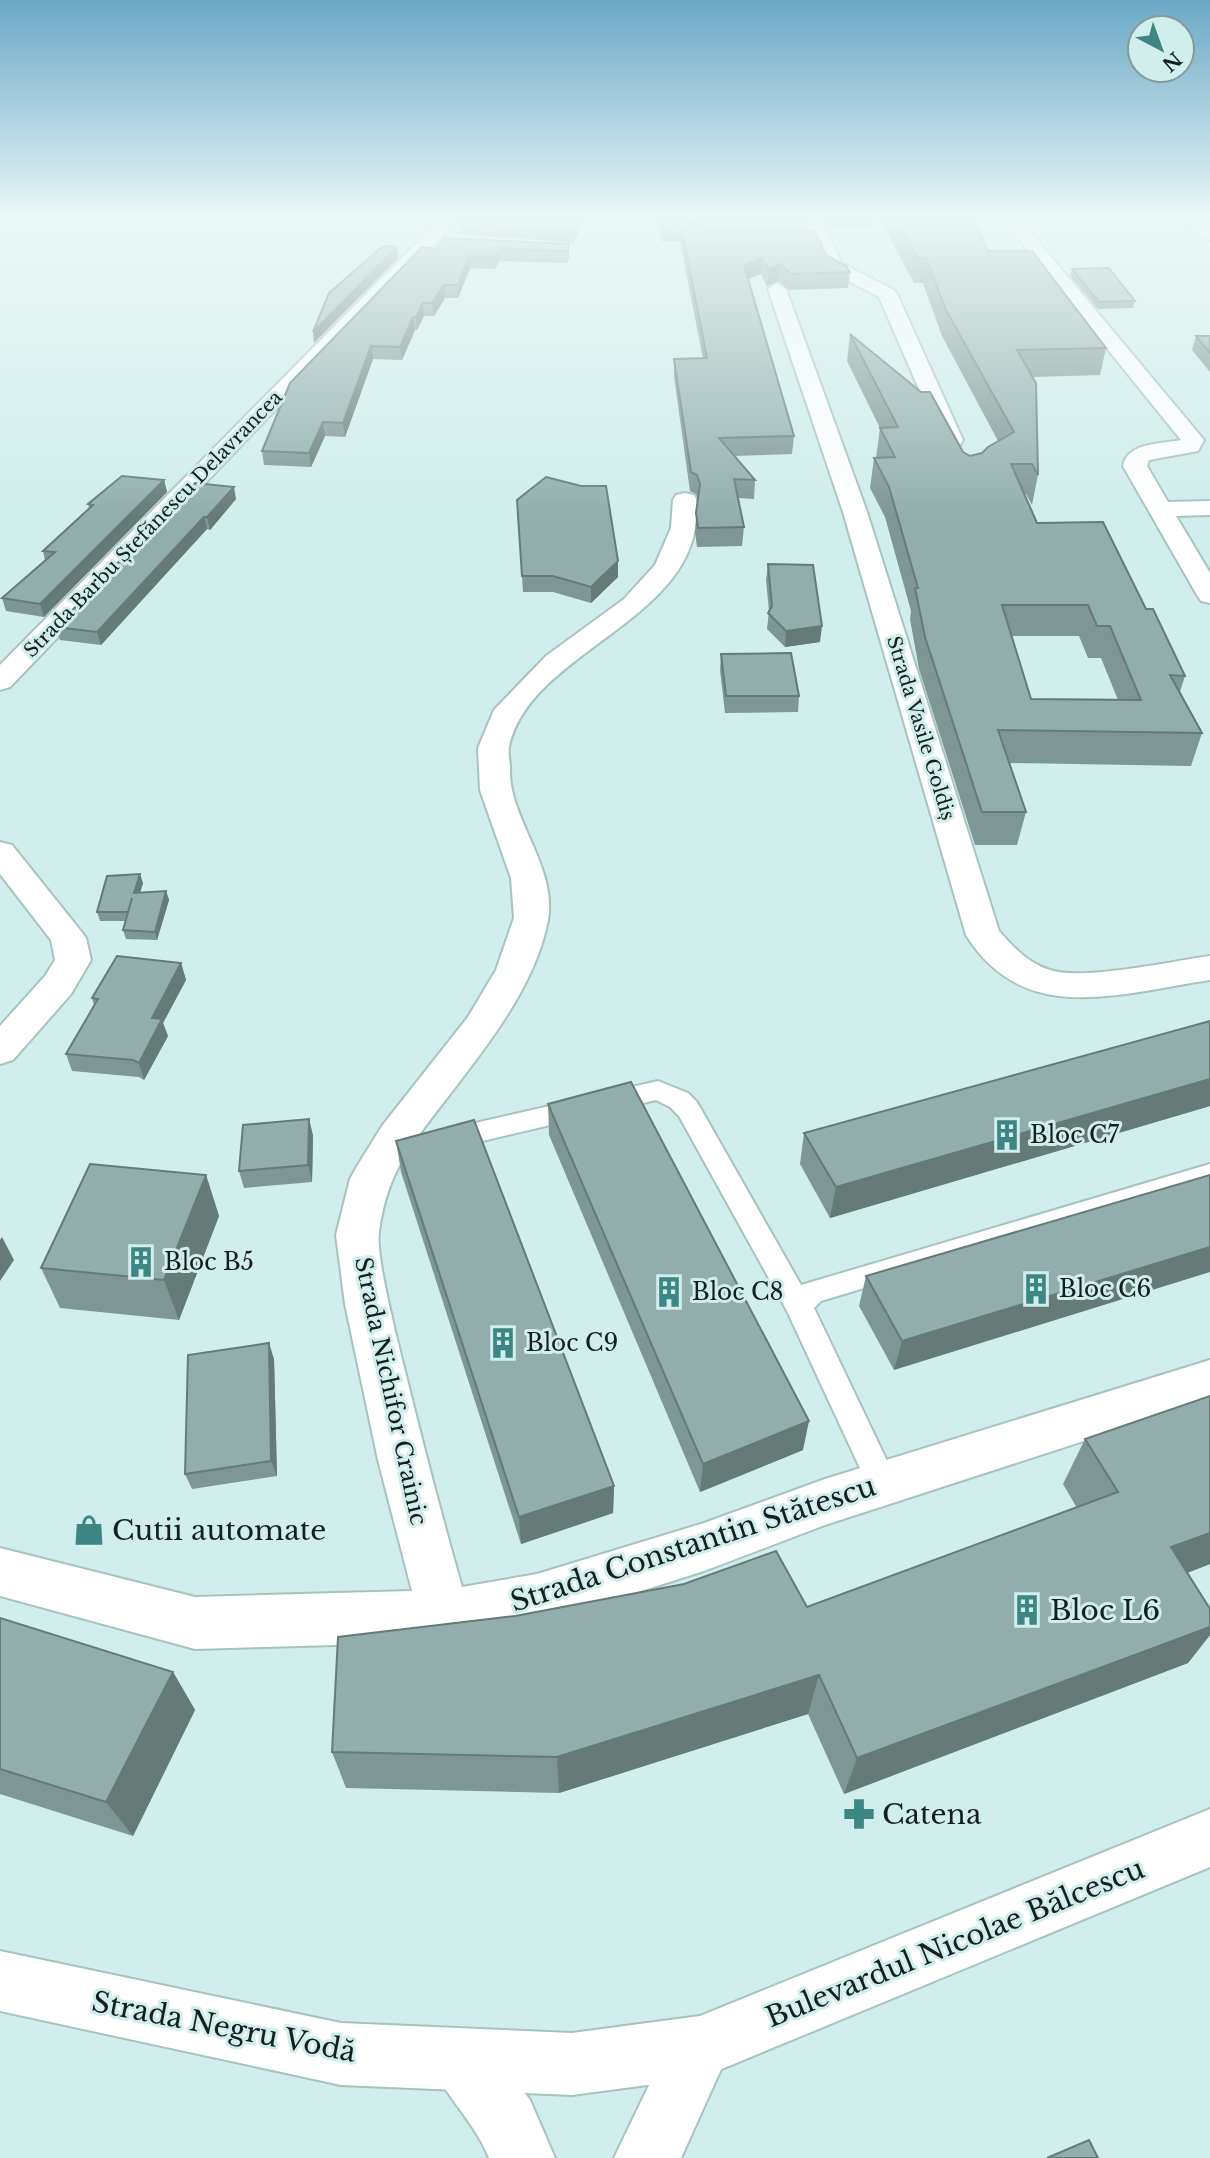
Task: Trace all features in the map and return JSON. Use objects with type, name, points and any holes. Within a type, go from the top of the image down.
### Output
[{"type":"street","name":"Strada Barbu Ștefănescu Delavrancea","points":[[0,681],[354,317]]},
{"type":"street","name":"Strada Vasile Goldiș","points":[[787,317],[855,512],[983,934],[1006,962],[1040,981],[1074,987],[1210,968]]},
{"type":"street","points":[[897,317],[962,463]]},
{"type":"street","points":[[1091,317],[1193,440],[1190,446],[1142,454],[1136,459],[1135,466],[1210,595]]},
{"type":"street","name":"Strada Nichifor Crainic","points":[[444,1616],[402,1460],[367,1304],[357,1235],[370,1179],[385,1154],[481,1026],[514,970],[531,918],[528,878],[496,790],[493,748],[509,710],[556,662],[633,605],[667,567],[684,528],[685,499]]},
{"type":"street","points":[[1159,509],[1210,508]]},
{"type":"street","points":[[0,852],[68,938],[73,960],[58,985],[0,1050]]},
{"type":"street","name":"Strada Constantin Stătescu","points":[[0,1572],[195,1623],[444,1616],[537,1600],[704,1547],[825,1502],[1210,1380]]},
{"type":"street","name":"Bulevardul Nicolae Bălcescu","points":[[700,2047],[1210,1839]]},
{"type":"street","name":"Strada Negru Vodă","points":[[0,1982],[341,2054],[572,2064],[700,2047]]},
{"type":"street","points":[[648,2158],[700,2047]]},
{"type":"street","points":[[461,2060],[507,2123],[522,2158]]},
{"type":"lane","points":[[385,1154],[658,1090],[679,1100],[688,1109],[798,1305],[883,1484]]},
{"type":"lane","points":[[798,1305],[812,1292],[1210,1174]]},
{"type":"building","points":[[319,317],[328,317],[313,332]]},
{"type":"building","points":[[354,317],[416,317],[413,317],[400,347],[371,346],[343,423],[323,422],[309,453],[262,451],[290,383]]},
{"type":"building","points":[[699,317],[759,317],[794,436],[719,438],[755,480],[734,479],[744,527],[698,528],[696,513],[700,484],[697,475],[691,472],[674,359],[707,358]]},
{"type":"building","points":[[950,317],[1082,317],[1106,348],[1017,350],[1036,383],[1038,475],[1032,464],[1011,464],[1037,523],[1103,522],[1146,609],[1153,609],[1185,676],[1170,675],[1202,733],[998,730],[1026,812],[982,812],[925,637],[915,588],[918,588],[889,487],[874,458],[895,457],[880,428],[898,427],[850,334],[921,392],[930,392],[963,452],[970,456],[982,453],[1014,432]],"holes":[[[1002,605],[1088,605],[1097,626],[1110,626],[1141,700],[1031,699]]]},
{"type":"building","points":[[1196,336],[1210,336],[1210,353]]},
{"type":"building","points":[[122,476],[164,480],[40,604],[2,598],[55,552],[43,551],[93,505],[88,504]]},
{"type":"building","points":[[546,477],[581,486],[606,486],[618,561],[591,587],[553,576],[522,576],[517,500]]},
{"type":"building","points":[[195,483],[234,487],[97,632],[56,627]]},
{"type":"building","points":[[768,564],[813,565],[822,626],[786,631],[768,613],[772,606]]},
{"type":"building","points":[[791,653],[799,696],[726,696],[721,654]]},
{"type":"building","points":[[140,874],[134,893],[166,891],[155,932],[123,930],[132,898],[128,912],[97,912],[107,876]]},
{"type":"building","points":[[117,956],[181,963],[152,1018],[162,1019],[139,1063],[133,1060],[66,1054],[98,999],[92,998]]},
{"type":"building","points":[[1210,1021],[1210,1079],[836,1187],[804,1133]]},
{"type":"building","name":"Bloc C8","points":[[631,1082],[809,1421],[703,1464],[548,1104]]},
{"type":"building","points":[[309,1119],[308,1165],[239,1171],[243,1125]]},
{"type":"building","name":"Bloc C9","points":[[474,1120],[614,1486],[519,1517],[396,1141]]},
{"type":"building","points":[[90,1164],[206,1175],[164,1280],[41,1268]]},
{"type":"building","name":"Bloc C6","points":[[1210,1175],[1210,1247],[902,1341],[866,1276]]},
{"type":"building","points":[[269,1343],[271,1461],[185,1474],[188,1355]]},
{"type":"building","name":"Bloc L6","points":[[1210,1396],[1210,1533],[1171,1547],[1210,1609],[1210,1627],[857,1758],[819,1675],[557,1757],[332,1752],[338,1637],[515,1616],[684,1584],[776,1551],[807,1607],[1118,1492],[1085,1439]]},
{"type":"building","points":[[0,1618],[173,1672],[106,1802],[0,1769]]},
{"type":"building","points":[[1089,2140],[1098,2158],[1047,2158]]},
{"type":"place","name":"Bloc C7","points":[[1007,1135]]},
{"type":"place","name":"Bloc B5","points":[[141,1262]]},
{"type":"place","name":"Bloc C6","points":[[1036,1289]]},
{"type":"place","name":"Bloc C8","points":[[669,1292]]},
{"type":"place","name":"Bloc C9","points":[[503,1343]]},
{"type":"place","name":"Cutii automate","points":[[89,1530]]},
{"type":"place","name":"Bloc L6","points":[[1027,1610]]},
{"type":"place","name":"Catena","points":[[859,1814]]}]
